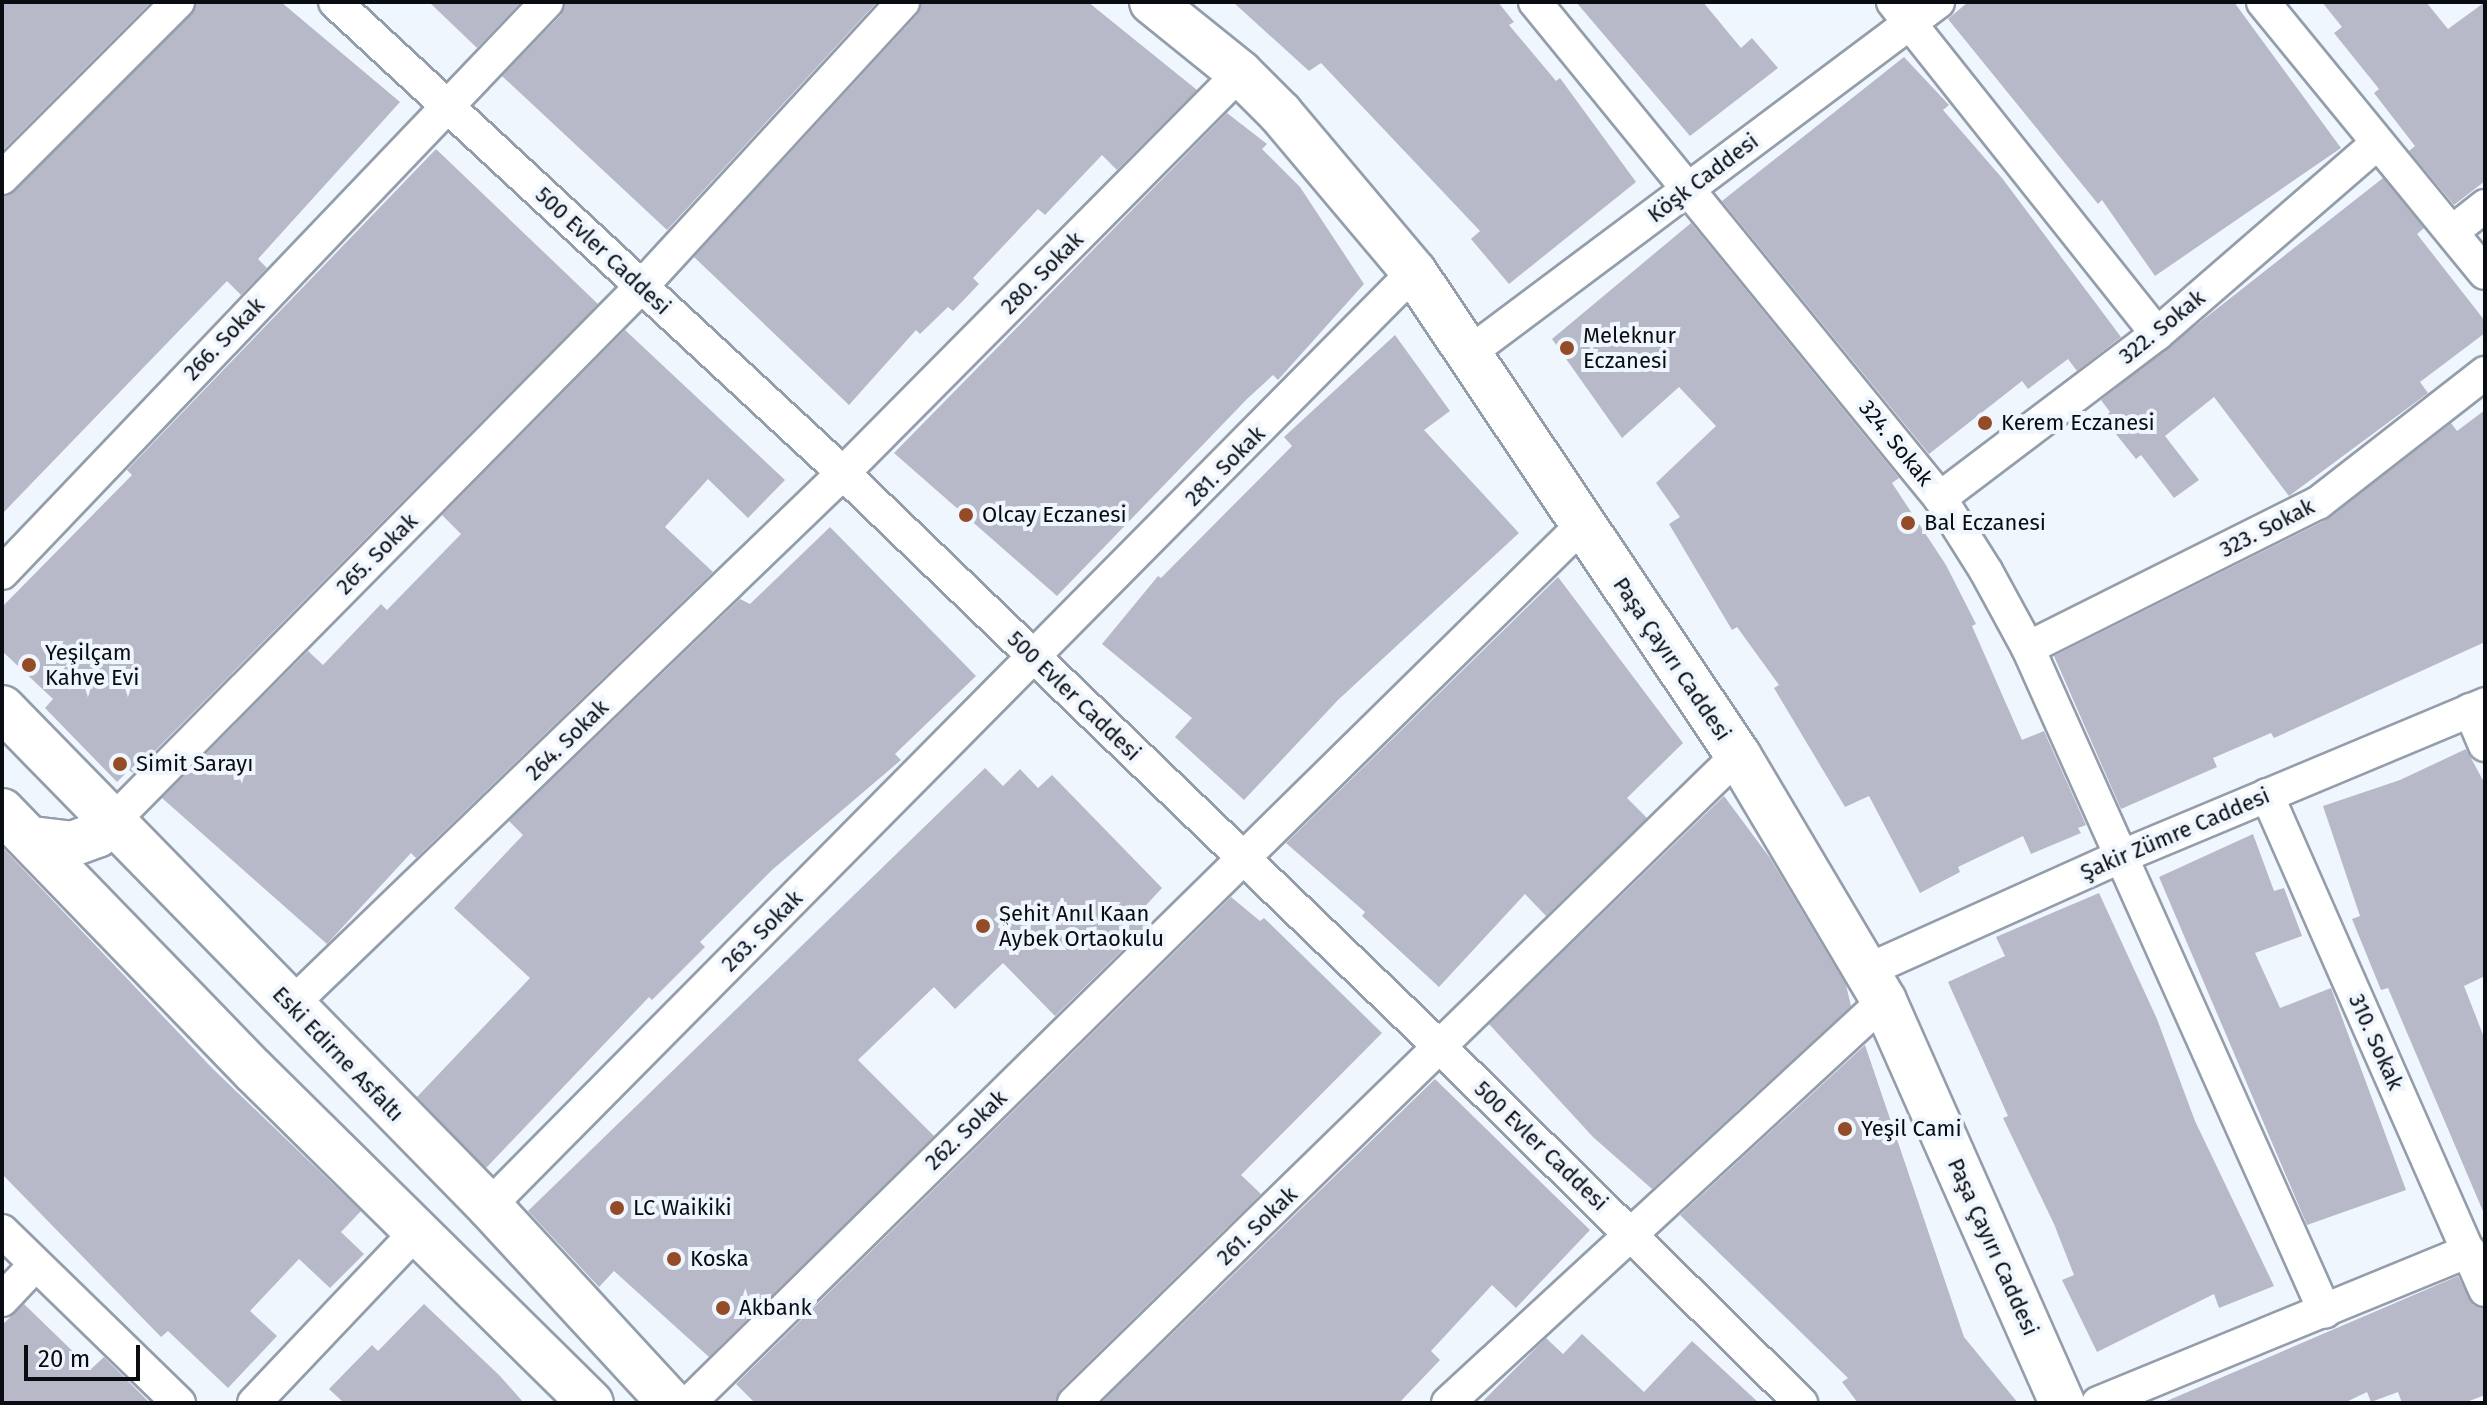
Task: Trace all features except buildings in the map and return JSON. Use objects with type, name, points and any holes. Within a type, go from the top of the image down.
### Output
[{"type":"main road","name":"Paşa Çayırı Caddesi","points":[[1152,2],[1240,73],[1308,144],[1414,272],[1738,755],[1876,986],[2062,1403]]},
{"type":"main road","name":"Eski Edirne Asfaltı","points":[[2,708],[290,1006],[489,1206],[671,1403]]},
{"type":"main road","points":[[17,825],[72,844],[97,835],[112,822]]},
{"type":"main road","points":[[17,825],[416,1232],[591,1403]]},
{"type":"street","points":[[2,178],[178,2]]},
{"type":"street","name":"500 Evler Caddesi","points":[[335,2],[843,473],[1441,1048],[1801,1403]]},
{"type":"street","name":"266. Sokak","points":[[2,573],[547,2]]},
{"type":"street","name":"265. Sokak","points":[[112,822],[642,286],[903,2]]},
{"type":"street","name":"324. Sokak","points":[[1535,2],[1940,498],[2028,648],[2325,1312]]},
{"type":"street","name":"Köşk Caddesi","points":[[1469,353],[1688,189],[1902,13],[1938,2]]},
{"type":"street","points":[[2263,2],[2375,145],[2485,273]]},
{"type":"street","points":[[1902,13],[2157,334]]},
{"type":"street","name":"280. Sokak","points":[[843,473],[1240,73]]},
{"type":"street","name":"322. Sokak","points":[[1940,498],[2157,334],[2375,145]]},
{"type":"street","points":[[2452,232],[2485,206]]},
{"type":"street","name":"281. Sokak","points":[[1034,657],[1414,272]]},
{"type":"street","name":"323. Sokak","points":[[2028,648],[2318,503],[2485,373]]},
{"type":"street","name":"264. Sokak","points":[[290,1006],[843,473]]},
{"type":"street","name":"262. Sokak","points":[[689,1403],[1582,525]]},
{"type":"street","name":"263. Sokak","points":[[489,1206],[1034,657]]},
{"type":"street","points":[[2478,707],[2485,745]]},
{"type":"street","name":"Şakir Zümre Caddesi","points":[[1448,1403],[1629,1233],[1876,986],[2120,857],[2478,707]]},
{"type":"street","name":"261. Sokak","points":[[1074,1403],[1738,755]]},
{"type":"street","name":"310. Sokak","points":[[2267,795],[2485,1290]]},
{"type":"street","points":[[2,1231],[179,1403]]},
{"type":"street","points":[[254,1403],[416,1232]]},
{"type":"street","points":[[2098,1403],[2469,1251]]},
{"type":"street","points":[[2,1300],[35,1265]]},
{"type":"place","name":"Meleknur Eczanesi","points":[[1567,348]]},
{"type":"place","name":"Kerem Eczanesi","points":[[1985,423]]},
{"type":"place","name":"Olcay Eczanesi","points":[[966,515]]},
{"type":"place","name":"Bal Eczanesi","points":[[1908,523]]},
{"type":"place","name":"Yeşilçam Kahve Evi","points":[[29,665]]},
{"type":"place","name":"Simit Sarayı","points":[[120,764]]},
{"type":"place","name":"Şehit Anıl Kaan Aybek Ortaokulu","points":[[983,926]]},
{"type":"place","name":"Yeşil Cami","points":[[1845,1129]]},
{"type":"place","name":"LC Waikiki","points":[[617,1208]]},
{"type":"place","name":"Koska","points":[[674,1259]]},
{"type":"place","name":"Akbank","points":[[723,1308]]}]
